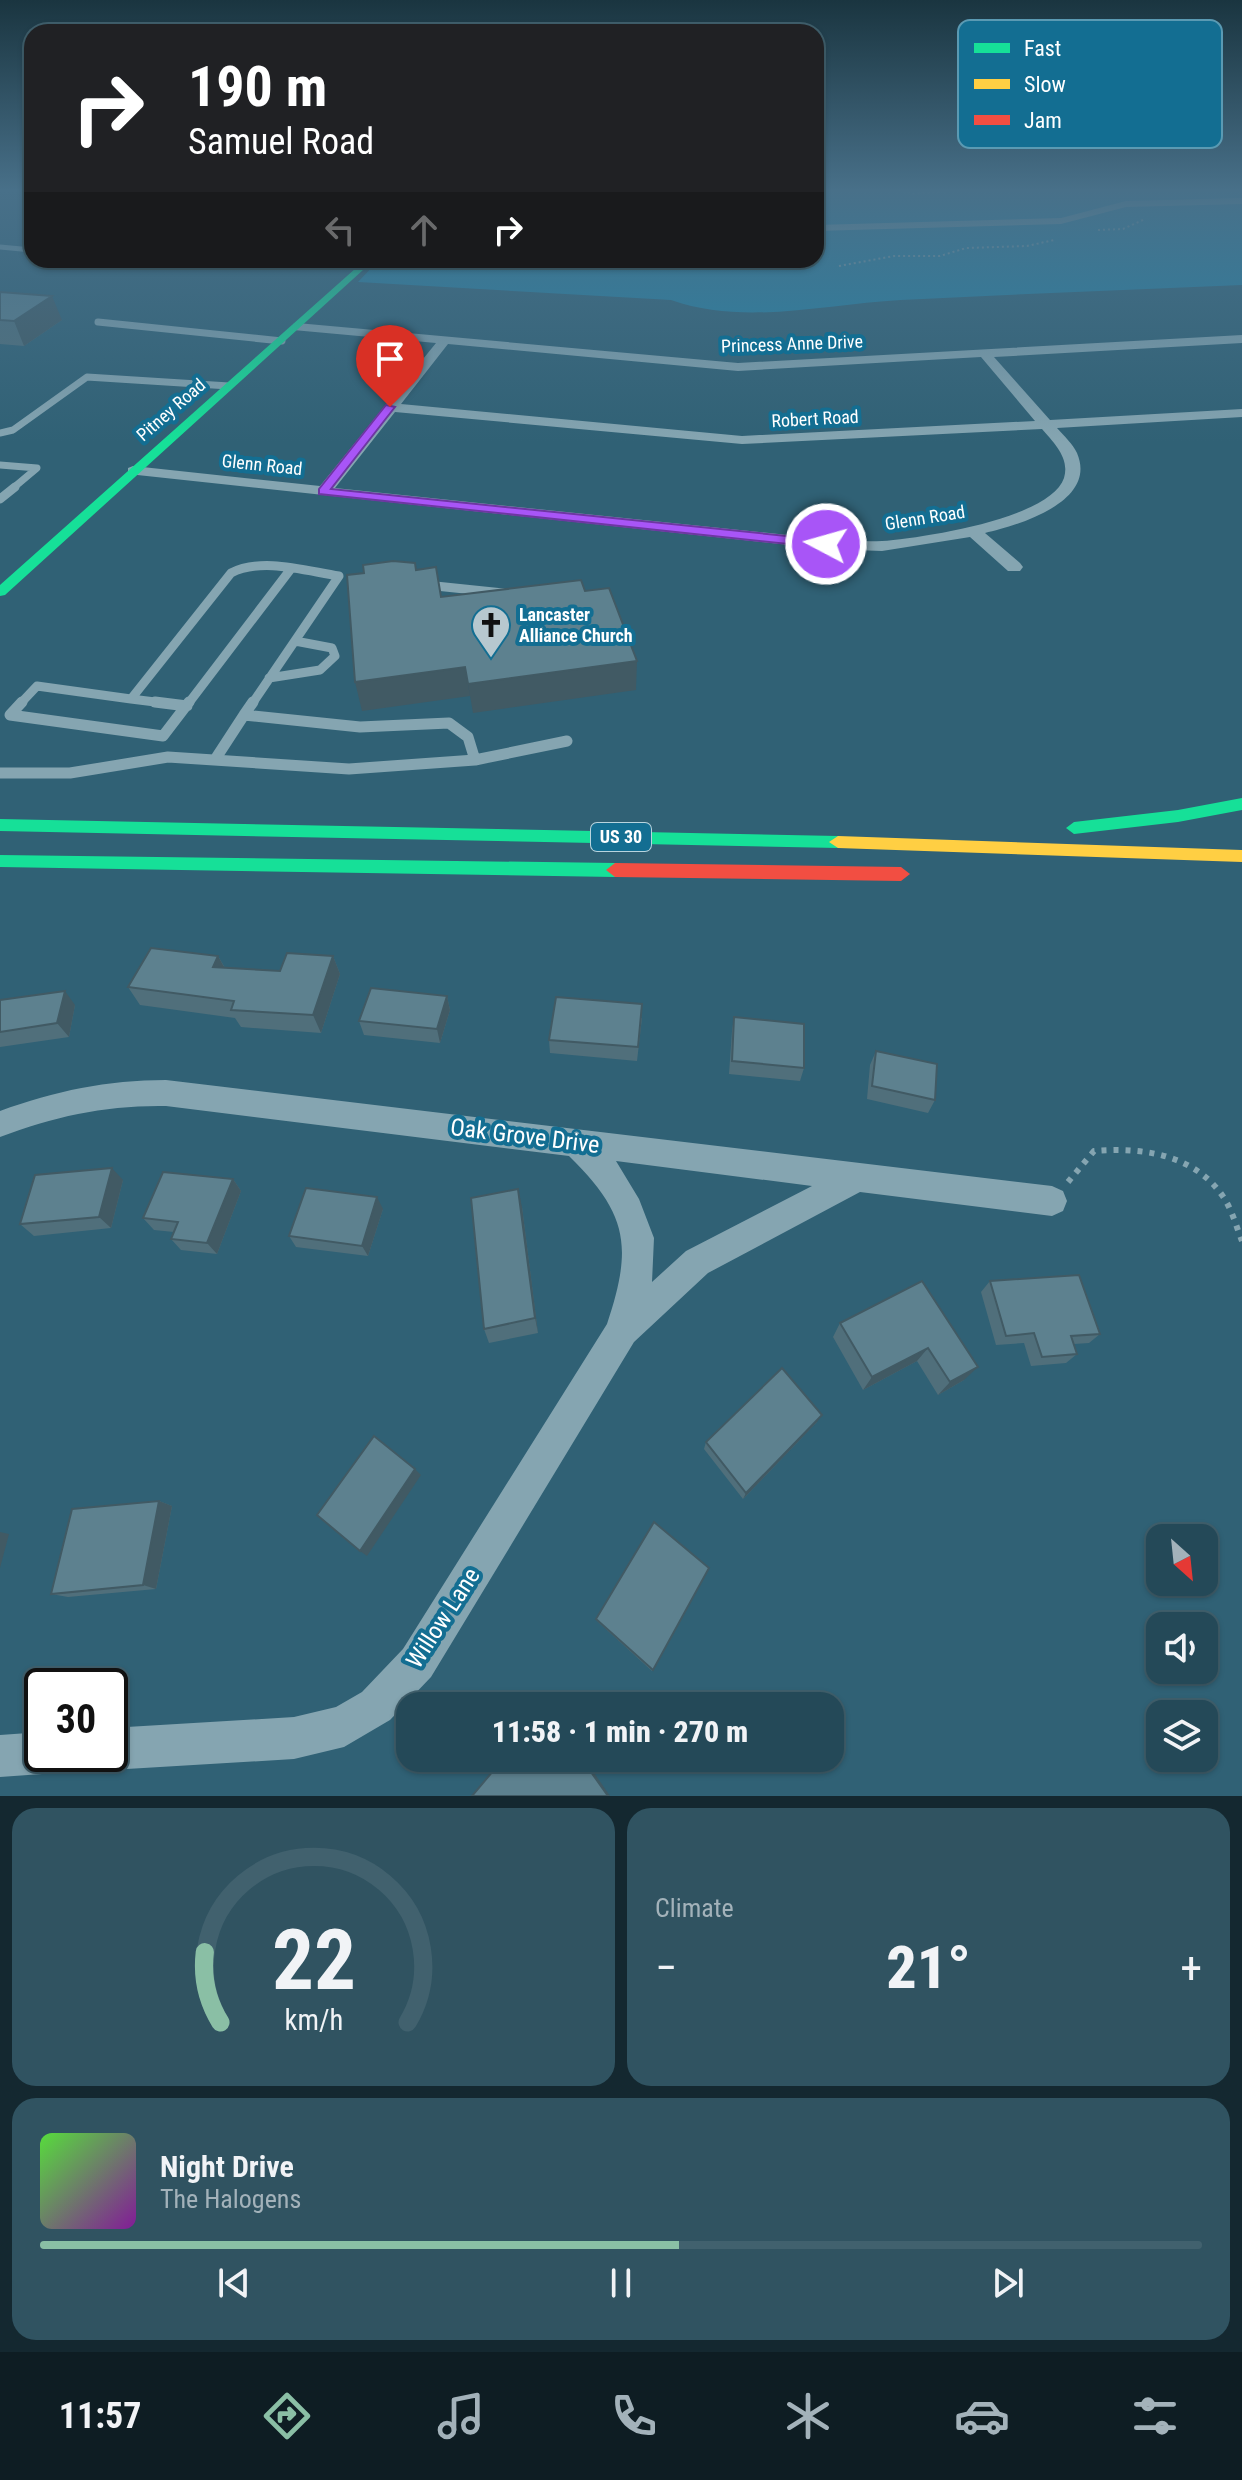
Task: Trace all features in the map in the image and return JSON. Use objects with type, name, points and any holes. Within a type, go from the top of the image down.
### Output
[{"type":"main road","name":"Pitney Road","points":[[0,592],[9,575],[133,471],[355,274]]},
{"type":"main road","points":[[1059,829],[1143,821],[1242,804]]},
{"type":"main road","name":"US 30","points":[[0,825],[582,836],[1242,856]]},
{"type":"main road","points":[[582,836],[1032,830]]},
{"type":"main road","name":"US 30","points":[[0,861],[927,875]]},
{"type":"street","name":"Princess Anne Drive","points":[[297,327],[738,367],[1242,339]]},
{"type":"street","points":[[323,492],[445,340]]},
{"type":"street","name":"Glenn Road","points":[[133,471],[838,545],[911,543],[973,531],[1028,514],[1052,502],[1067,488],[1073,470],[1070,455],[983,352]]},
{"type":"street","name":"Robert Road","points":[[390,407],[742,440],[807,439],[1242,413]]},
{"type":"street","points":[[973,531],[1014,567]]},
{"type":"street","name":"Oak Grove Drive","points":[[0,1124],[88,1096],[118,1092],[166,1093],[1052,1201]]},
{"type":"street","name":"Willow Lane","points":[[128,1748],[294,1738],[344,1726],[376,1706],[417,1663],[621,1333],[636,1286],[638,1238],[628,1209],[610,1176],[575,1142]]},
{"type":"street","name":"Willow Lane","points":[[621,1333],[697,1262],[859,1177]]},
{"type":"street","points":[[0,1756],[24,1754]]},
{"type":"lane","points":[[98,322],[282,341]]},
{"type":"lane","points":[[0,433],[13,430],[87,377],[229,386]]},
{"type":"lane","points":[[0,465],[37,468],[0,499]]},
{"type":"lane","points":[[131,699],[234,569],[247,565],[355,578]]},
{"type":"lane","points":[[145,759],[290,570]]},
{"type":"lane","points":[[216,758],[339,576]]},
{"type":"lane","points":[[417,584],[511,594]]},
{"type":"lane","points":[[269,678],[320,670],[335,656],[332,648],[295,641]]},
{"type":"lane","points":[[163,736],[10,715],[37,686],[187,706]]},
{"type":"lane","points":[[244,715],[360,727],[449,723],[468,737],[475,760]]},
{"type":"lane","points":[[0,773],[70,773],[145,759],[216,758],[349,769],[475,760],[567,741]]},
{"type":"path","points":[[1052,1201],[1094,1151],[1124,1147],[1152,1152],[1172,1157],[1200,1174],[1222,1195],[1242,1241]]},
{"type":"shaded area","points":[[366,274],[1242,274],[1242,285],[901,300],[756,312],[727,312],[671,300],[358,282]]},
{"type":"building","points":[[0,292],[52,296],[14,321],[0,320]]},
{"type":"building","name":"Lancaster Alliance Church","points":[[393,561],[415,563],[416,570],[436,567],[441,597],[581,580],[585,591],[609,588],[637,661],[468,684],[465,667],[355,682],[347,575],[364,573],[363,565]]},
{"type":"building","points":[[151,948],[218,956],[213,967],[280,971],[287,953],[333,956],[313,1015],[231,1010],[234,1001],[128,987]]},
{"type":"building","points":[[371,988],[447,996],[437,1029],[359,1021]]},
{"type":"building","points":[[65,991],[57,1023],[0,1032],[0,1000]]},
{"type":"building","points":[[556,997],[642,1004],[638,1047],[549,1040]]},
{"type":"building","points":[[734,1017],[804,1024],[804,1068],[732,1061]]},
{"type":"building","points":[[876,1051],[937,1064],[935,1100],[872,1086]]},
{"type":"building","points":[[112,1168],[99,1217],[20,1224],[35,1175]]},
{"type":"building","points":[[163,1172],[233,1179],[207,1243],[171,1239],[178,1222],[143,1218]]},
{"type":"building","points":[[306,1188],[377,1197],[362,1246],[289,1236]]},
{"type":"building","points":[[518,1189],[535,1318],[484,1329],[471,1198]]},
{"type":"building","points":[[1079,1275],[1100,1334],[1071,1336],[1077,1354],[1042,1357],[1034,1333],[1006,1336],[990,1281]]},
{"type":"building","points":[[922,1281],[978,1367],[950,1382],[928,1348],[872,1377],[840,1323]]},
{"type":"building","points":[[782,1368],[822,1415],[746,1493],[706,1442]]},
{"type":"building","points":[[374,1436],[415,1469],[360,1551],[317,1515]]},
{"type":"building","points":[[159,1501],[143,1585],[51,1594],[72,1509]]},
{"type":"building","points":[[654,1522],[709,1568],[653,1670],[596,1619]]},
{"type":"building","points":[[492,1772],[591,1772],[608,1796],[472,1796]]},
{"type":"traffic: fast","points":[[0,592],[355,274]]},
{"type":"traffic: fast","points":[[1074,828],[1178,816],[1242,804]]},
{"type":"traffic: fast","points":[[0,825],[838,842]]},
{"type":"traffic: fast","points":[[0,861],[615,870]]},
{"type":"traffic: slow","points":[[838,842],[1242,856]]},
{"type":"traffic: jam","points":[[615,870],[901,874]]},
{"type":"place","name":"Lancaster Alliance Church","points":[[491,659]]},
{"type":"route","points":[[390,407],[323,492],[826,544]]}]
